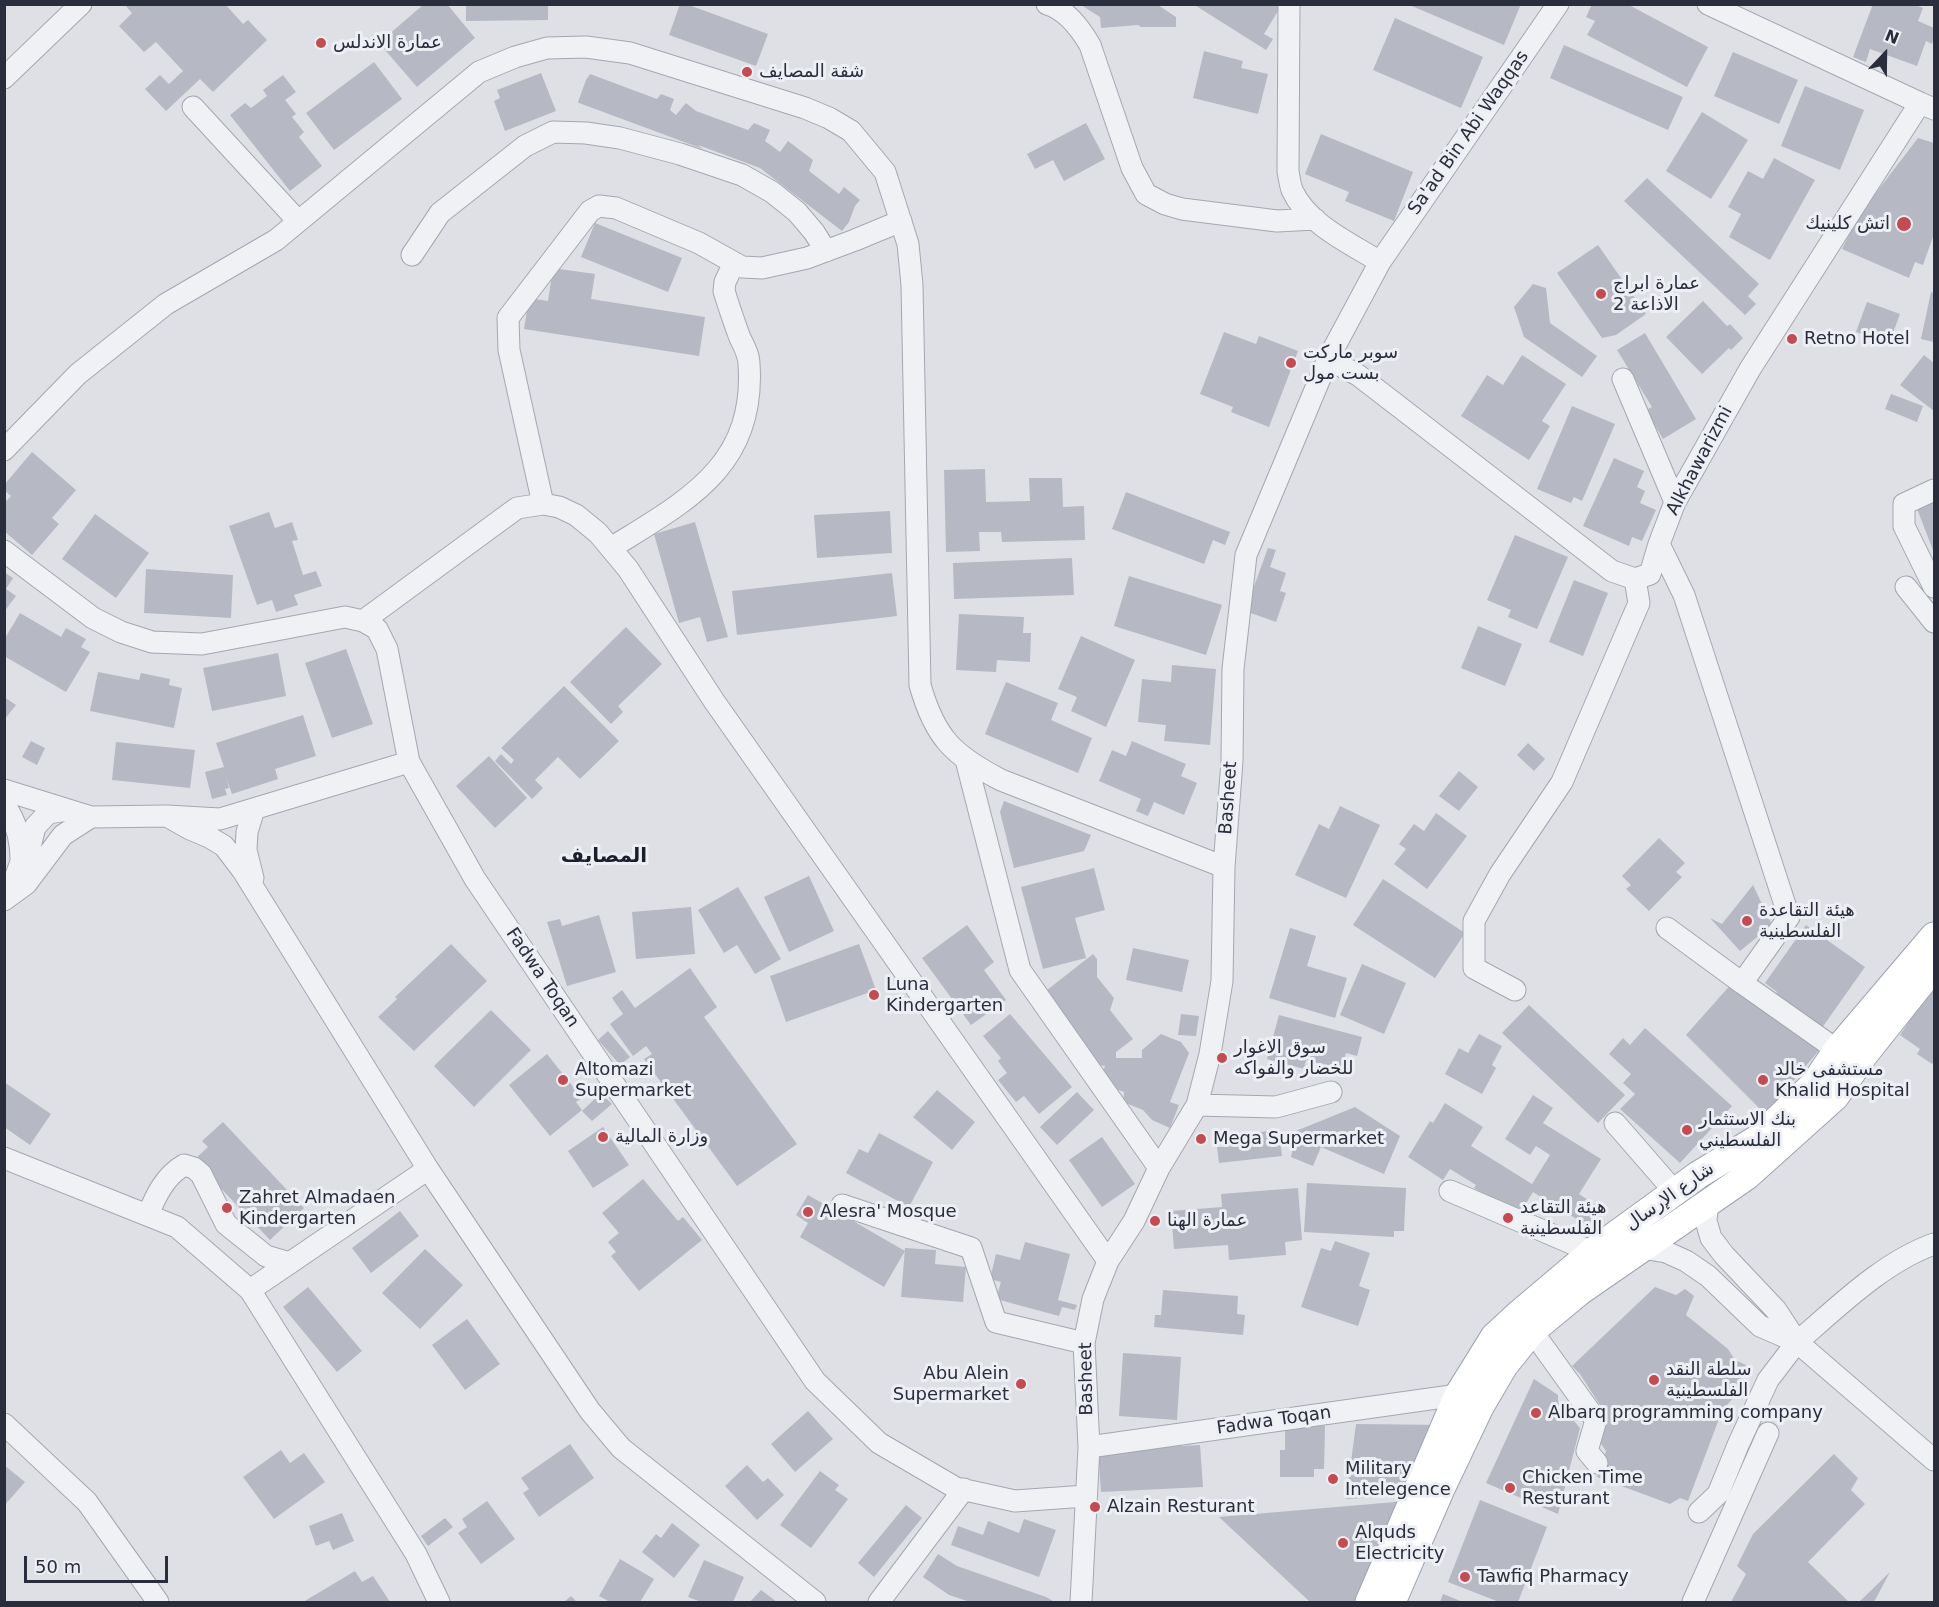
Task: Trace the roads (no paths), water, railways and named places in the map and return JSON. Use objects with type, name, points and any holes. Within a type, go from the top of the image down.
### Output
[{"type":"main road","name":"شارع الإرسال","points":[[1369,1602],[1458,1395],[1494,1337],[1592,1252],[1698,1175],[1757,1139],[1814,1084],[1837,1050],[1935,936]]},
{"type":"main road","name":"شارع الإرسال","points":[[1392,1602],[1441,1489],[1480,1407],[1504,1366],[1532,1331],[1579,1292],[1747,1176],[1835,1097],[1864,1055],[1935,967]]},
{"type":"street","points":[[4,78],[81,4]]},
{"type":"street","points":[[1047,4],[1067,16],[1080,29],[1090,45],[1132,168],[1146,194],[1165,204],[1182,209],[1277,221],[1315,219]]},
{"type":"street","points":[[1289,4],[1288,171],[1291,189],[1302,205],[1329,231],[1380,262]]},
{"type":"street","name":"Sa'ad Bin Abi Waqqas","points":[[1328,359],[1380,262],[1558,4]]},
{"type":"street","points":[[1708,4],[1927,106]]},
{"type":"street","points":[[4,450],[78,374],[166,304],[276,240],[479,72],[515,57],[548,48],[586,47],[630,53],[805,108],[851,131],[885,172],[908,244],[912,285],[920,685],[927,710],[939,734],[956,752],[974,766],[1001,780],[1224,867]]},
{"type":"street","name":"Alkhawarizmi","points":[[1635,579],[1650,574],[1675,502],[1750,369],[1927,106]]},
{"type":"street","points":[[193,107],[298,221]]},
{"type":"street","points":[[412,255],[440,213],[525,146],[553,132],[586,133],[620,138],[680,154],[742,175],[772,192],[797,212],[826,251]]},
{"type":"street","points":[[543,504],[509,350],[508,318],[590,211],[599,206],[616,208],[699,243],[742,267],[762,268],[807,258],[901,221]]},
{"type":"street","points":[[610,548],[669,512],[710,480],[735,447],[748,405],[750,362],[724,291],[725,282],[734,262]]},
{"type":"street","points":[[1328,359],[1358,375],[1612,571],[1635,579],[1639,603],[1562,782],[1500,874],[1474,921],[1474,968],[1515,990]]},
{"type":"street","name":"Basheet","points":[[1081,1602],[1089,1447],[1084,1344],[1093,1299],[1108,1261],[1134,1221],[1159,1168],[1197,1105],[1210,1054],[1222,981],[1224,867],[1232,761],[1233,669],[1246,555],[1328,359]]},
{"type":"street","points":[[1623,379],[1675,502]]},
{"type":"street","points":[[1935,490],[1904,504],[1904,525],[1935,587]]},
{"type":"street","points":[[4,551],[93,618],[121,632],[152,642],[202,644],[345,617],[363,621],[517,508],[543,504],[559,507],[576,515],[598,533],[628,569],[721,710],[1108,1261]]},
{"type":"street","points":[[1659,544],[1684,595],[1789,917],[1742,983]]},
{"type":"street","points":[[1906,587],[1935,622]]},
{"type":"street","name":"Fadwa Toqan","points":[[363,621],[377,629],[387,649],[409,762],[475,879],[815,1381],[879,1443],[956,1488],[1015,1501],[1086,1496]]},
{"type":"street","points":[[966,760],[1020,970],[1159,1168]]},
{"type":"street","points":[[4,790],[91,817],[167,816],[220,819],[409,762]]},
{"type":"street","points":[[4,804],[10,812],[21,841],[21,862]]},
{"type":"street","points":[[254,809],[247,832],[246,850],[252,867],[254,891]]},
{"type":"street","points":[[6,899],[21,862],[30,847],[35,827],[48,813],[68,810]]},
{"type":"street","points":[[167,816],[224,846],[243,871],[428,1169],[590,1411],[621,1448],[815,1602]]},
{"type":"street","points":[[6,899],[26,884],[63,835],[91,817]]},
{"type":"street","points":[[1667,928],[1837,1050]]},
{"type":"street","points":[[1197,1105],[1276,1107],[1331,1092]]},
{"type":"street","points":[[1615,1123],[1675,1192]]},
{"type":"street","points":[[4,1158],[177,1227],[250,1290],[416,1554],[439,1602]]},
{"type":"street","points":[[148,1215],[157,1193],[174,1171],[184,1165],[194,1168],[201,1174],[226,1224],[266,1256],[290,1263]]},
{"type":"street","points":[[250,1290],[428,1169]]},
{"type":"street","points":[[1450,1191],[1592,1252]]},
{"type":"street","points":[[1708,1202],[1706,1221],[1711,1238],[1776,1310],[1797,1342],[1935,1460]]},
{"type":"street","points":[[842,1205],[971,1248],[996,1322],[1084,1344]]},
{"type":"street","points":[[1699,1512],[1718,1494],[1768,1380],[1797,1342],[1871,1279],[1935,1244]]},
{"type":"street","points":[[1642,1248],[1666,1252],[1686,1261],[1708,1276],[1760,1326],[1797,1342]]},
{"type":"street","points":[[1532,1331],[1596,1420],[1587,1451],[1597,1462]]},
{"type":"street","name":"Fadwa Toqan","points":[[1089,1447],[1458,1395]]},
{"type":"street","points":[[4,1424],[87,1502],[158,1602]]},
{"type":"street","points":[[1693,1602],[1768,1433]]},
{"type":"street","points":[[879,1602],[964,1489]]},
{"type":"place","name":"عمارة الاندلس","points":[[321,43]]},
{"type":"place","name":"شقة المصايف","points":[[747,72]]},
{"type":"place","name":"اتش كلينيك","points":[[1904,224]]},
{"type":"place","name":"عمارة ابراج الاذاعة 2","points":[[1601,294]]},
{"type":"place","name":"Retno Hotel","points":[[1792,339]]},
{"type":"place","name":"سوبر ماركت بست مول","points":[[1291,363]]},
{"type":"place","name":"هيئة التقاعدة الفلسطينية","points":[[1747,921]]},
{"type":"place","name":"Luna Kindergarten","points":[[874,995]]},
{"type":"place","name":"سوق الاغوار للخضار والفواكه","points":[[1222,1058]]},
{"type":"place","name":"Altomazi Supermarket","points":[[563,1080]]},
{"type":"place","name":"مستشفى خالد Khalid Hospital","points":[[1763,1080]]},
{"type":"place","name":"بنك الاستثمار الفلسطيني","points":[[1687,1130]]},
{"type":"place","name":"وزارة المالية","points":[[603,1137]]},
{"type":"place","name":"Mega Supermarket","points":[[1201,1139]]},
{"type":"place","name":"Zahret Almadaen Kindergarten","points":[[227,1208]]},
{"type":"place","name":"Alesra' Mosque","points":[[808,1212]]},
{"type":"place","name":"هيئة التقاعد الفلسطينية","points":[[1508,1218]]},
{"type":"place","name":"عمارة الهنا","points":[[1155,1221]]},
{"type":"place","name":"سلطة النقد الفلسطينية","points":[[1654,1380]]},
{"type":"place","name":"Abu Alein Supermarket","points":[[1021,1384]]},
{"type":"place","name":"Albarq programming company","points":[[1536,1413]]},
{"type":"place","name":"Military Intelegence","points":[[1333,1479]]},
{"type":"place","name":"Chicken Time Resturant","points":[[1510,1488]]},
{"type":"place","name":"Alzain Resturant","points":[[1095,1507]]},
{"type":"place","name":"Alquds Electricity","points":[[1343,1543]]},
{"type":"place","name":"Tawfiq Pharmacy","points":[[1465,1577]]},
{"type":"district","name":"المصايف","points":[[604,857]]}]
